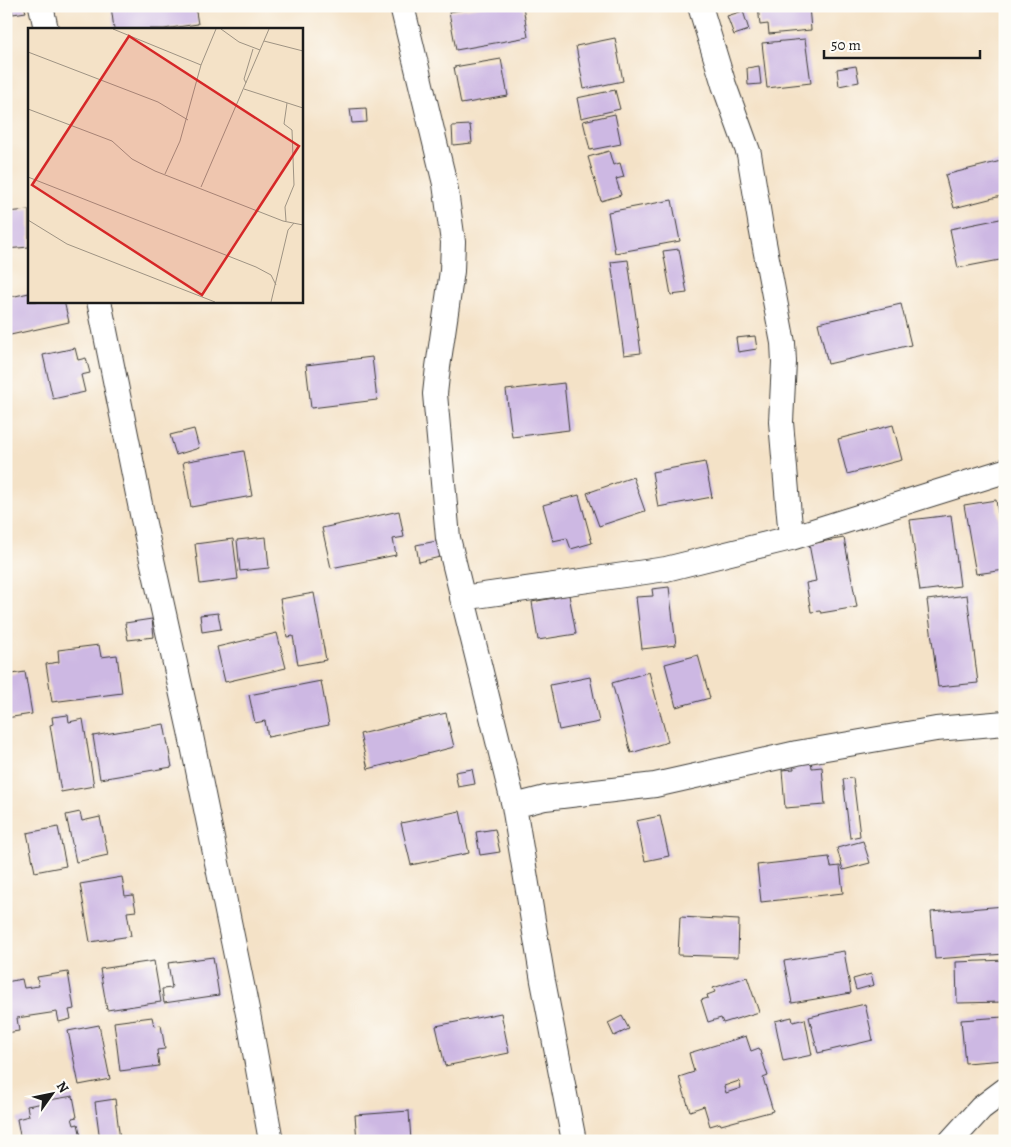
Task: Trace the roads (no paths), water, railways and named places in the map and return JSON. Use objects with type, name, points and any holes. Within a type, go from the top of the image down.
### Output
[{"type":"street","points":[[41,6],[46,28]]},
{"type":"street","points":[[402,6],[445,184],[453,242],[452,271],[435,394],[448,538],[514,806],[542,981],[574,1141]]},
{"type":"street","points":[[700,6],[724,85],[749,154],[783,343],[781,422],[791,538]]},
{"type":"street","points":[[99,302],[143,519],[192,741],[247,1009],[271,1141]]},
{"type":"street","points":[[462,598],[666,569],[791,538],[1005,471]]},
{"type":"street","points":[[514,806],[545,798],[654,785],[797,753],[927,731],[1005,723]]},
{"type":"street","points":[[952,1141],[981,1108],[1005,1090]]}]
